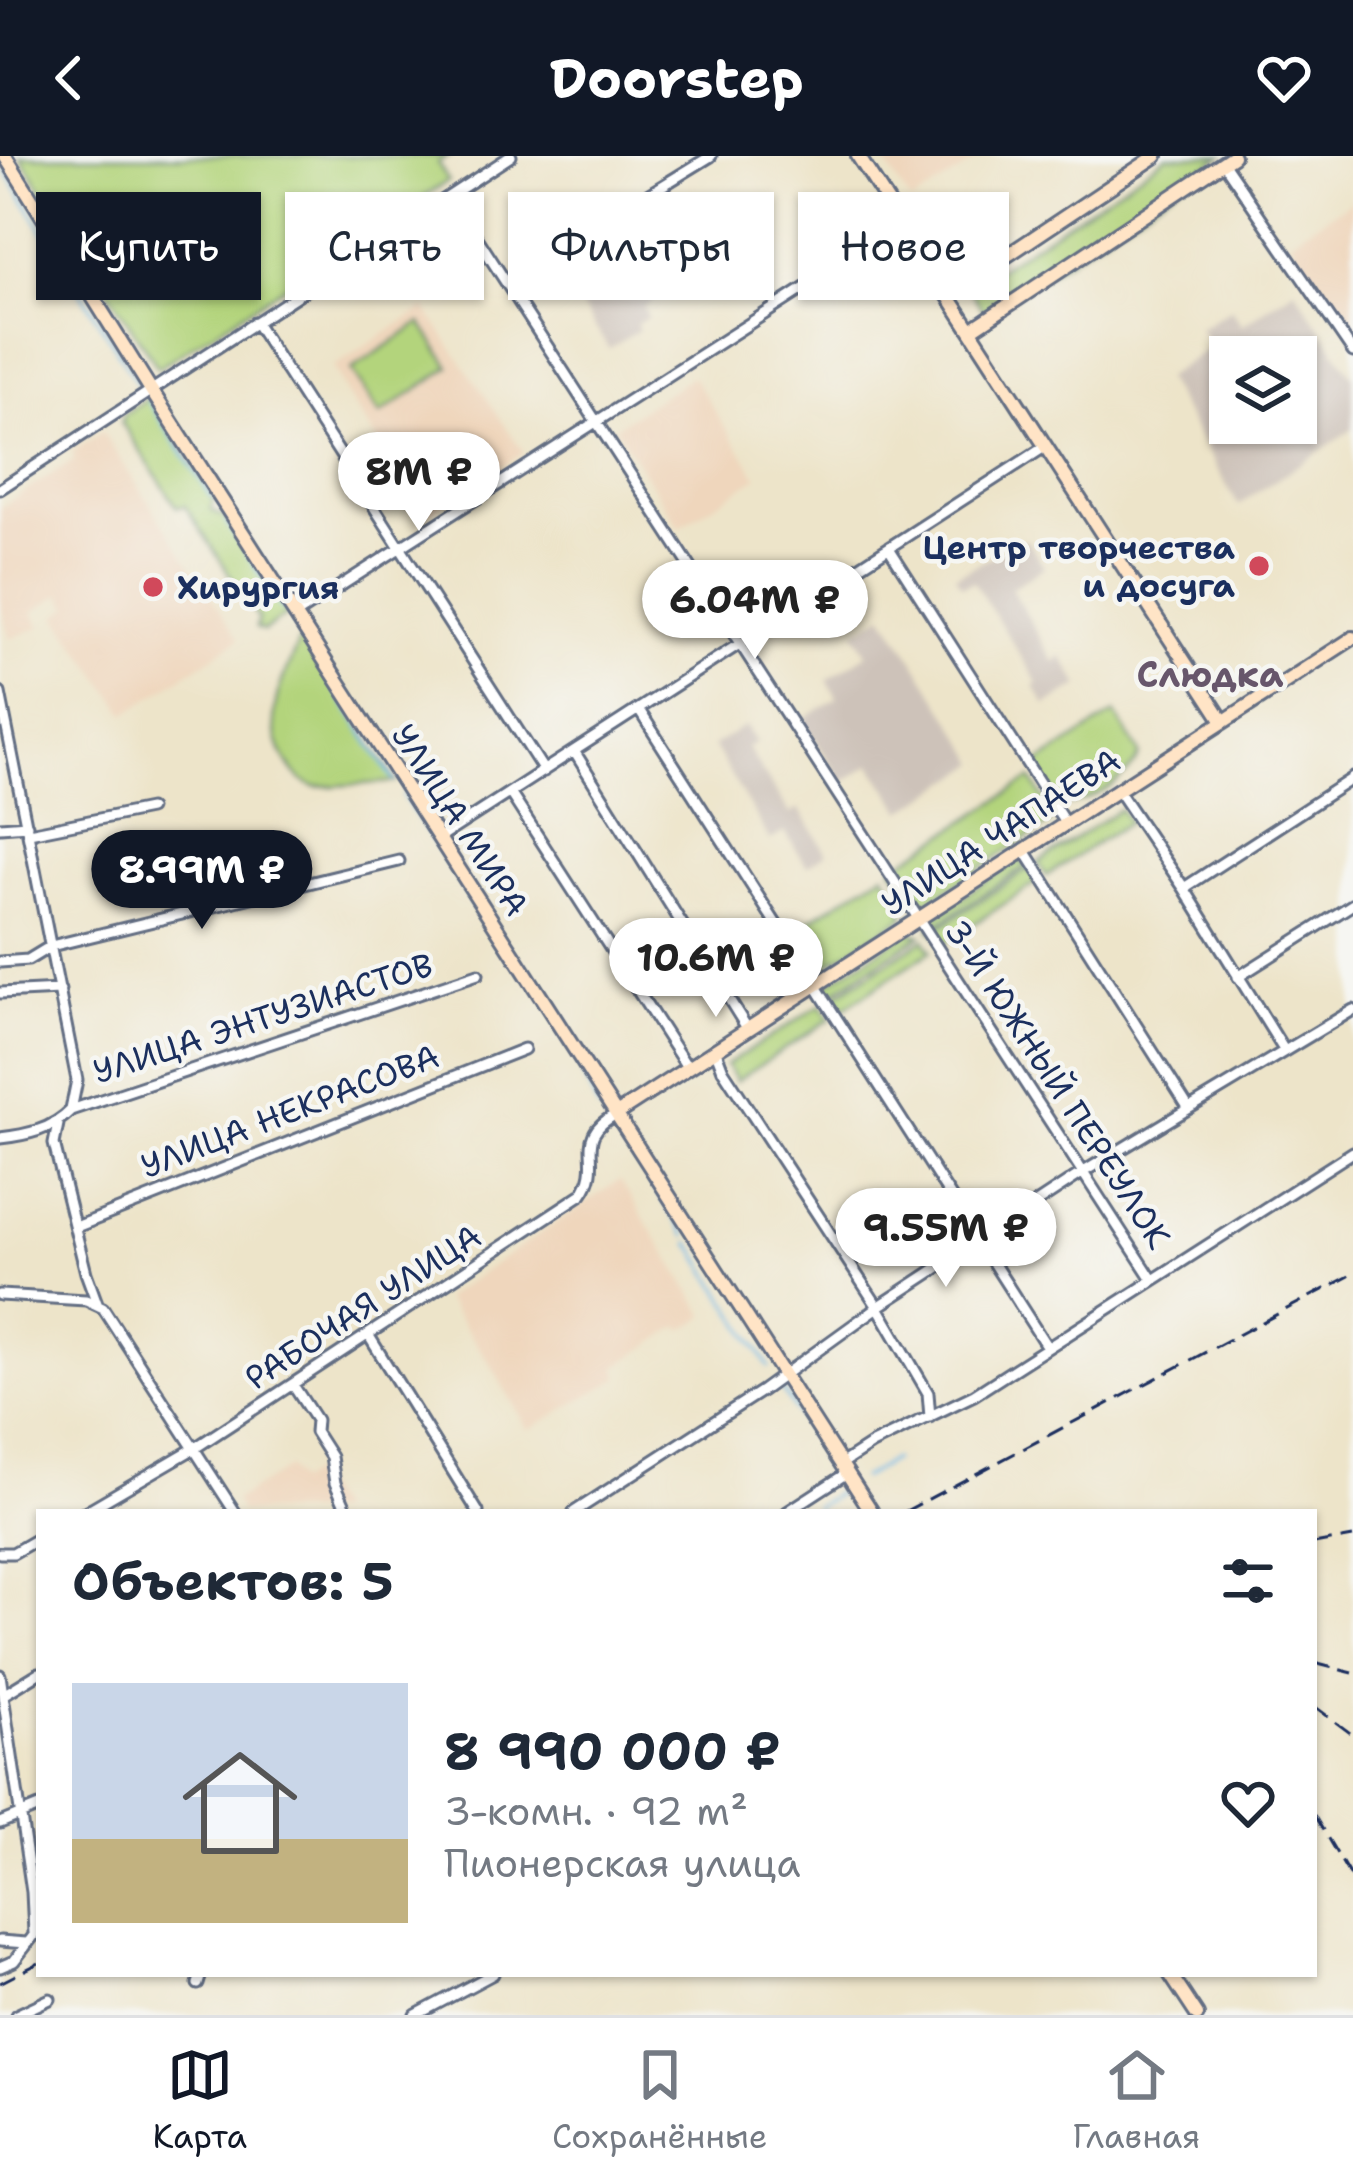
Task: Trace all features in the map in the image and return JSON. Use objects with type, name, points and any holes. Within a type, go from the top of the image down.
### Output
[{"type":"main road","name":"УЛИЦА МИРА","points":[[5,156],[870,1509]]},
{"type":"main road","points":[[859,156],[882,192]]},
{"type":"main road","points":[[1009,254],[1156,156]]},
{"type":"main road","points":[[971,330],[1228,159]]},
{"type":"main road","points":[[951,300],[1222,721]]},
{"type":"main road","name":"УЛИЦА ЧАПАЕВА","points":[[618,1113],[1353,638]]},
{"type":"main road","points":[[1172,1977],[1197,2015]]},
{"type":"street","points":[[456,192],[511,156]]},
{"type":"street","points":[[506,282],[711,156]]},
{"type":"street","points":[[1228,159],[1353,352]]},
{"type":"street","name":"3-Й ЮЖНЫЙ ПЕРЕУЛОК","points":[[484,248],[1152,1279]]},
{"type":"street","points":[[295,615],[798,291]]},
{"type":"street","points":[[0,489],[289,300]]},
{"type":"street","points":[[255,322],[544,771]]},
{"type":"street","points":[[440,838],[1046,446]]},
{"type":"street","points":[[889,548],[1065,824]]},
{"type":"street","points":[[0,693],[77,1080],[71,1110]]},
{"type":"street","points":[[639,710],[1047,1347]]},
{"type":"street","points":[[574,751],[747,1028]]},
{"type":"street","points":[[1184,888],[1353,778]]},
{"type":"street","points":[[1117,789],[1284,1050]]},
{"type":"street","points":[[510,793],[687,1067]]},
{"type":"street","points":[[0,827],[28,829],[149,809]]},
{"type":"street","points":[[1024,849],[1188,1107]]},
{"type":"street","points":[[0,962],[28,960],[51,946],[399,861]]},
{"type":"street","points":[[1238,976],[1353,904]]},
{"type":"street","name":"УЛИЦА ЭНТУЗИАСТОВ","points":[[0,1138],[23,1135],[59,1122],[71,1110],[478,974]]},
{"type":"street","points":[[0,993],[60,989]]},
{"type":"street","points":[[579,1509],[1085,1171],[1353,1010]]},
{"type":"street","name":"УЛИЦА НЕКРАСОВА","points":[[76,1227],[524,1049]]},
{"type":"street","points":[[716,1049],[723,1070],[878,1307],[928,1394],[930,1417]]},
{"type":"street","points":[[581,1125],[592,1131],[618,1113]]},
{"type":"street","points":[[59,1122],[54,1144],[98,1303],[233,1509]]},
{"type":"street","name":"РАБОЧАЯ УЛИЦА","points":[[90,1509],[369,1336],[582,1194],[592,1178],[592,1131]]},
{"type":"street","points":[[791,1509],[872,1444],[974,1395],[1353,1152]]},
{"type":"street","points":[[67,1298],[86,1273]]},
{"type":"street","points":[[0,1294],[98,1303]]},
{"type":"street","points":[[369,1336],[476,1509]]},
{"type":"street","points":[[292,1385],[316,1420],[315,1432],[331,1457],[334,1483],[347,1509]]},
{"type":"street","points":[[0,1553],[13,1553],[36,1540]]},
{"type":"street","points":[[0,1675],[36,1931],[14,1960],[0,1967]]},
{"type":"street","points":[[3,1695],[36,1675]]},
{"type":"street","points":[[0,1822],[36,1808]]},
{"type":"street","points":[[0,1941],[26,1943]]},
{"type":"street","points":[[416,2015],[487,1977]]},
{"type":"street","points":[[16,2015],[50,1999]]},
{"type":"shaded area","points":[[881,156],[983,156],[928,192],[904,192]]},
{"type":"shaded area","points":[[1353,200],[1353,334],[1290,240]]},
{"type":"shaded area","points":[[1295,289],[1353,377],[1353,429],[1238,505],[1164,378],[1209,348],[1209,444],[1317,444],[1317,336],[1209,336],[1209,345],[1199,328],[1231,309],[1242,325]]},
{"type":"shaded area","points":[[589,300],[654,300],[643,307],[648,317],[636,324],[639,330],[609,349],[581,305]]},
{"type":"shaded area","points":[[425,308],[524,453],[427,515],[333,367]]},
{"type":"shaded area","points":[[692,376],[758,477],[679,527],[615,427]]},
{"type":"shaded area","points":[[102,432],[239,639],[126,714],[57,616],[70,607],[61,594],[32,612],[41,627],[10,639],[0,604],[0,508],[75,459],[72,452]]},
{"type":"shaded area","points":[[1026,538],[1044,567],[1011,588],[1054,662],[1062,657],[1080,686],[1046,705],[1034,687],[1038,683],[973,581],[962,586],[955,576]]},
{"type":"shaded area","points":[[884,614],[979,763],[903,811],[871,764],[843,782],[802,720],[837,698],[827,680],[867,654],[855,632]]},
{"type":"shaded area","points":[[745,726],[756,742],[747,748],[790,814],[799,809],[827,853],[807,866],[785,832],[770,840],[713,746]]},
{"type":"shaded area","points":[[620,1180],[706,1316],[683,1330],[680,1326],[617,1366],[619,1378],[528,1430],[490,1363],[444,1298]]},
{"type":"shaded area","points":[[288,1468],[297,1482],[312,1473],[335,1509],[239,1509],[234,1501]]},
{"type":"green space","points":[[20,156],[449,156],[438,163],[448,181],[431,192],[285,192],[285,286],[158,368],[114,300],[261,300],[261,192],[43,192]]},
{"type":"green space","points":[[1167,156],[1222,156],[1009,300],[1009,261]]},
{"type":"green space","points":[[977,300],[1008,300],[986,315]]},
{"type":"green space","points":[[421,323],[450,367],[380,414],[351,370]]},
{"type":"green space","points":[[149,397],[214,499],[211,510],[226,518],[287,614],[264,631],[256,628],[258,618],[185,506],[177,507],[121,422],[124,414]]},
{"type":"green space","points":[[301,636],[396,782],[315,787],[290,767],[279,745],[274,714]]},
{"type":"green space","points":[[1115,713],[1140,754],[1135,763],[1095,796],[1061,804],[1035,766]]},
{"type":"green space","points":[[1031,779],[1049,807],[1051,823],[924,904],[915,902],[892,868]]},
{"type":"green space","points":[[1120,809],[1129,822],[1046,876],[1038,863]]},
{"type":"green space","points":[[1018,860],[1028,865],[930,929],[932,917]]},
{"type":"green space","points":[[1030,868],[1039,881],[942,945],[933,931]]},
{"type":"green space","points":[[884,873],[902,902],[904,917],[822,968],[813,966],[788,934]]},
{"type":"green space","points":[[910,931],[921,935],[827,996],[825,985]]},
{"type":"green space","points":[[924,939],[931,951],[838,1012],[830,999]]},
{"type":"green space","points":[[821,1005],[830,1019],[736,1081],[726,1065]]},
{"type":"waterway","points":[[0,161],[138,384]]},
{"type":"waterway","points":[[148,401],[212,497]]},
{"type":"waterway","points":[[226,522],[283,610]]},
{"type":"waterway","points":[[302,637],[394,781]]},
{"type":"waterway","points":[[403,795],[503,950]]},
{"type":"waterway","points":[[583,1074],[599,1110]]},
{"type":"waterway","points":[[615,1126],[686,1236]]},
{"type":"waterway","points":[[690,1243],[769,1367]]},
{"type":"waterway","points":[[780,1387],[835,1471]]},
{"type":"waterway","points":[[862,1478],[893,1460]]},
{"type":"waterway","points":[[816,1507],[847,1487]]},
{"type":"railway","points":[[910,1509],[1353,1274]]},
{"type":"railway","points":[[1317,1543],[1353,1537]]},
{"type":"railway","points":[[1317,1664],[1353,1673]]},
{"type":"railway","points":[[1317,1708],[1353,1735]]},
{"type":"railway","points":[[1317,1820],[1353,1881]]},
{"type":"railway","points":[[0,1983],[36,1965]]},
{"type":"place","name":"Центр творчества и досуга","points":[[1259,566]]},
{"type":"place","name":"Хирургия","points":[[153,587]]},
{"type":"district","name":"Слюдка","points":[[1210,674]]}]
